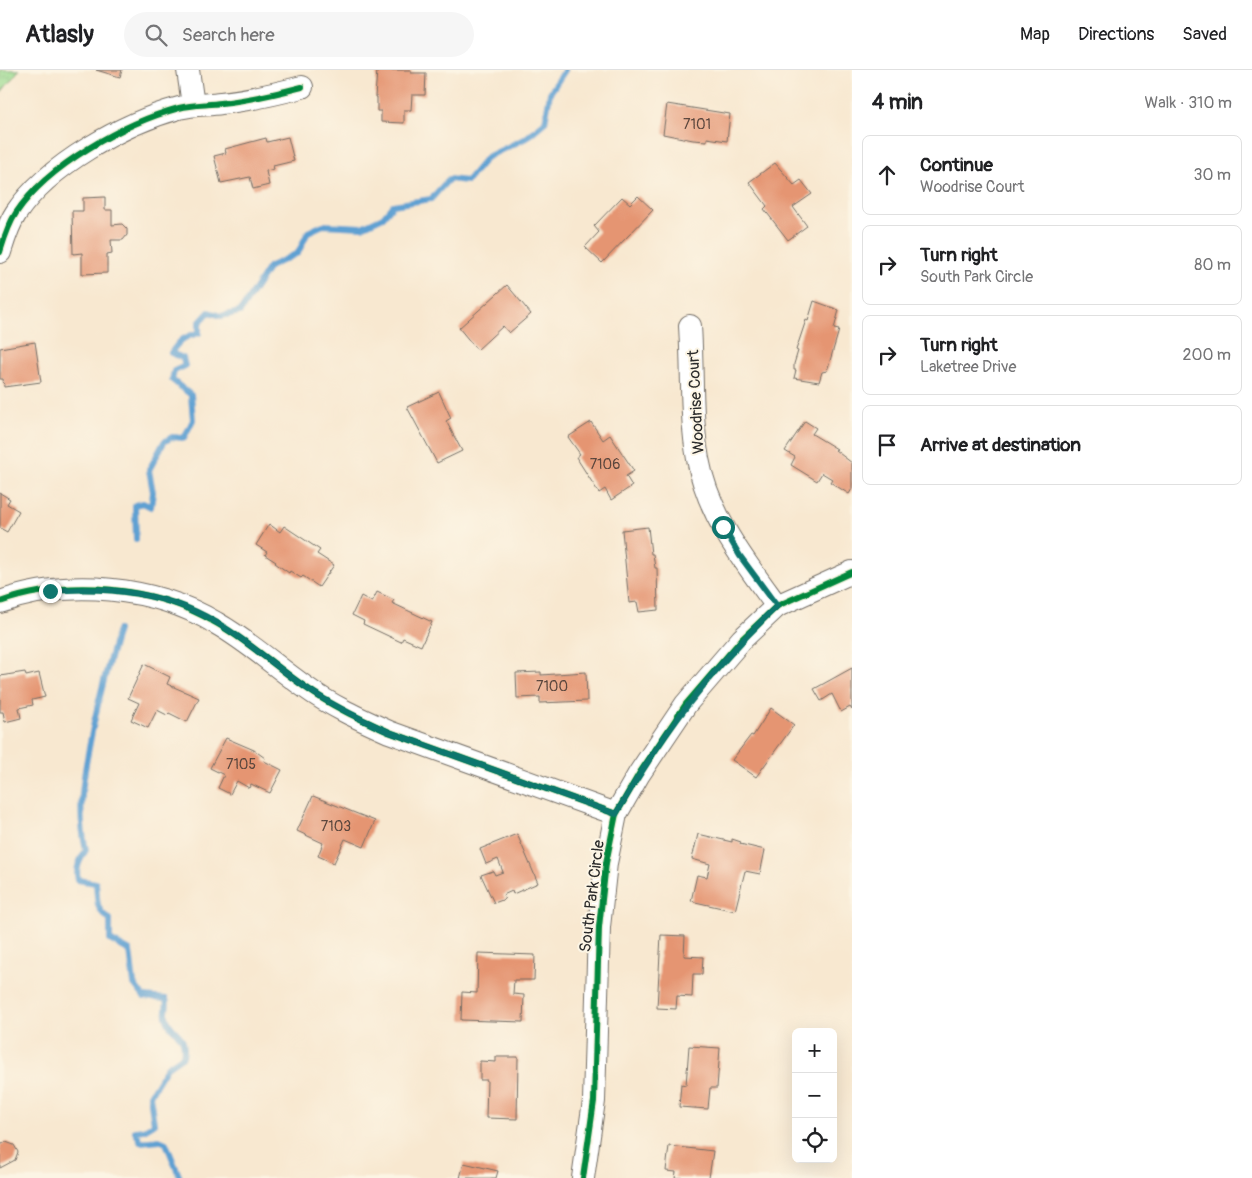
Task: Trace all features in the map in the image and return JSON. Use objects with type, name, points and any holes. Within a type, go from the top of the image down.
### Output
[{"type":"street","points":[[188,70],[194,106]]},
{"type":"street","points":[[0,252],[8,227],[16,213],[40,186],[60,169],[114,134],[149,119],[194,106],[267,97],[302,87]]},
{"type":"street","name":"Woodrise Court","points":[[690,326],[694,432],[703,481],[723,527],[740,556],[777,606]]},
{"type":"street","name":"South Park Circle","points":[[582,1178],[594,1101],[599,927],[606,862],[616,814],[639,774],[686,704],[742,639],[777,606],[852,572]]},
{"type":"street","points":[[0,602],[50,591],[76,589],[125,592],[171,602],[216,622],[307,688],[357,718],[389,732],[616,814]]},
{"type":"green space","points":[[0,70],[19,70],[0,94]]},
{"type":"building","points":[[96,70],[122,70],[120,77]]},
{"type":"building","points":[[377,70],[411,70],[411,73],[426,73],[425,95],[412,95],[411,110],[404,110],[404,123],[381,122],[381,111],[377,111],[377,97],[375,97]]},
{"type":"building","points":[[667,104],[730,114],[727,141],[707,138],[707,141],[693,140],[663,134]]},
{"type":"building","points":[[288,137],[294,161],[273,166],[274,169],[266,171],[269,185],[253,189],[250,177],[221,183],[214,156],[226,153],[225,149],[266,138],[267,142]]},
{"type":"building","points":[[775,163],[794,185],[801,180],[812,194],[793,207],[807,226],[788,240],[764,209],[767,206],[749,182]]},
{"type":"building","points":[[638,196],[653,210],[602,263],[585,247],[599,232],[594,226],[622,197],[630,204]]},
{"type":"building","points":[[105,197],[105,210],[112,210],[112,225],[122,224],[127,229],[127,235],[123,240],[111,240],[112,253],[107,254],[107,273],[82,274],[82,253],[73,254],[72,211],[83,211],[83,198]]},
{"type":"building","points":[[507,285],[531,314],[509,333],[503,326],[477,350],[459,328]]},
{"type":"building","points":[[814,301],[839,310],[834,329],[839,330],[827,371],[822,372],[819,382],[794,378],[796,370],[794,370],[794,364],[798,351],[796,350]]},
{"type":"building","points":[[35,342],[41,382],[4,387],[3,379],[0,379],[0,348]]},
{"type":"building","points":[[439,392],[451,418],[446,421],[462,451],[437,463],[407,407]]},
{"type":"building","points":[[805,421],[816,428],[812,434],[837,449],[835,450],[852,463],[852,489],[849,494],[830,482],[832,479],[822,473],[817,481],[791,465],[795,457],[785,451]]},
{"type":"building","points":[[591,422],[603,440],[610,435],[634,471],[626,476],[632,486],[611,500],[605,489],[599,493],[576,457],[580,454],[568,437]]},
{"type":"building","points":[[0,493],[10,499],[7,504],[19,511],[7,532],[0,528]]},
{"type":"building","points":[[269,524],[280,532],[284,526],[320,550],[317,554],[334,565],[319,587],[303,576],[301,578],[290,571],[289,573],[265,555],[267,552],[256,545]]},
{"type":"building","points":[[648,527],[651,554],[653,554],[655,568],[657,568],[658,610],[639,612],[637,602],[629,603],[622,530]]},
{"type":"building","points":[[377,592],[394,600],[392,603],[432,622],[421,646],[403,638],[401,642],[363,624],[364,621],[352,615],[361,596],[372,602]]},
{"type":"building","points":[[144,664],[170,677],[167,684],[199,698],[187,722],[169,713],[167,715],[157,710],[148,728],[131,720],[139,703],[128,698]]},
{"type":"building","points":[[852,668],[852,710],[850,707],[841,712],[832,694],[821,701],[814,689]]},
{"type":"building","points":[[25,672],[26,676],[39,673],[45,697],[32,700],[33,705],[19,708],[21,718],[5,722],[3,712],[0,712],[0,676]]},
{"type":"building","points":[[541,672],[541,675],[586,672],[587,701],[540,703],[540,697],[517,698],[516,673]]},
{"type":"building","points":[[771,708],[794,725],[756,777],[732,760],[751,735],[753,736]]},
{"type":"building","points":[[226,738],[254,750],[265,758],[264,761],[282,770],[270,793],[251,784],[249,788],[237,781],[230,794],[218,788],[224,775],[210,768]]},
{"type":"building","points":[[313,796],[375,821],[364,847],[345,839],[334,863],[318,856],[323,843],[297,831]]},
{"type":"building","points":[[517,834],[538,883],[513,894],[512,891],[503,895],[505,899],[494,903],[481,875],[493,871],[495,875],[503,872],[498,859],[486,864],[480,849]]},
{"type":"building","points":[[698,834],[732,842],[732,839],[741,842],[740,844],[765,850],[760,874],[745,871],[735,911],[691,901],[697,875],[707,877],[710,864],[692,859]]},
{"type":"building","points":[[661,935],[685,936],[684,956],[703,957],[702,974],[693,974],[692,997],[677,996],[676,1009],[657,1008]]},
{"type":"building","points":[[478,953],[535,955],[534,980],[514,980],[513,994],[524,995],[523,1022],[461,1020],[462,992],[477,993]]},
{"type":"building","points":[[689,1046],[720,1048],[717,1088],[710,1088],[708,1109],[679,1107],[681,1084],[686,1085]]},
{"type":"building","points":[[496,1057],[518,1057],[517,1119],[486,1118],[487,1080],[480,1080],[480,1061],[496,1062]]},
{"type":"building","points":[[6,1142],[14,1145],[18,1152],[15,1160],[0,1168],[0,1145]]},
{"type":"building","points":[[669,1146],[713,1151],[709,1178],[675,1178],[676,1172],[666,1171]]},
{"type":"building","points":[[464,1163],[498,1171],[496,1178],[460,1178]]},
{"type":"waterway","points":[[136,539],[135,505],[143,503],[151,507],[153,492],[149,470],[164,442],[172,437],[184,438],[193,420],[191,395],[172,380],[174,371],[185,366],[183,358],[171,353],[179,342],[186,337],[199,333],[199,323],[209,312],[221,316],[240,312],[269,267],[298,253],[308,232],[323,225],[362,227],[383,217],[393,205],[431,199],[449,179],[467,181],[487,157],[526,138],[545,122],[550,93],[565,70]]},
{"type":"waterway","points":[[118,630],[101,693],[86,762],[81,805],[86,850],[79,864],[77,876],[78,880],[96,883],[99,908],[110,919],[110,940],[130,951],[134,984],[144,997],[166,999],[168,1022],[183,1042],[183,1056],[167,1067],[150,1095],[154,1124],[144,1130],[135,1131],[141,1142],[159,1140],[166,1143],[180,1178]]},
{"type":"cycle path","points":[[0,252],[13,218],[30,195],[47,178],[67,163],[112,135],[135,124],[179,108],[242,100],[302,87]]},
{"type":"cycle path","points":[[583,1178],[594,1101],[599,927],[606,863],[616,814],[639,774],[686,704],[742,639],[777,606],[852,572]]},
{"type":"cycle path","points":[[0,602],[26,594],[82,588],[138,594],[166,601],[192,610],[228,630],[315,694],[367,722],[389,732],[616,814]]},
{"type":"route","points":[[50,591],[76,589],[125,592],[163,599],[187,608],[230,631],[307,688],[357,718],[389,732],[616,814],[639,774],[686,704],[742,639],[777,606],[740,556],[723,527]]}]
